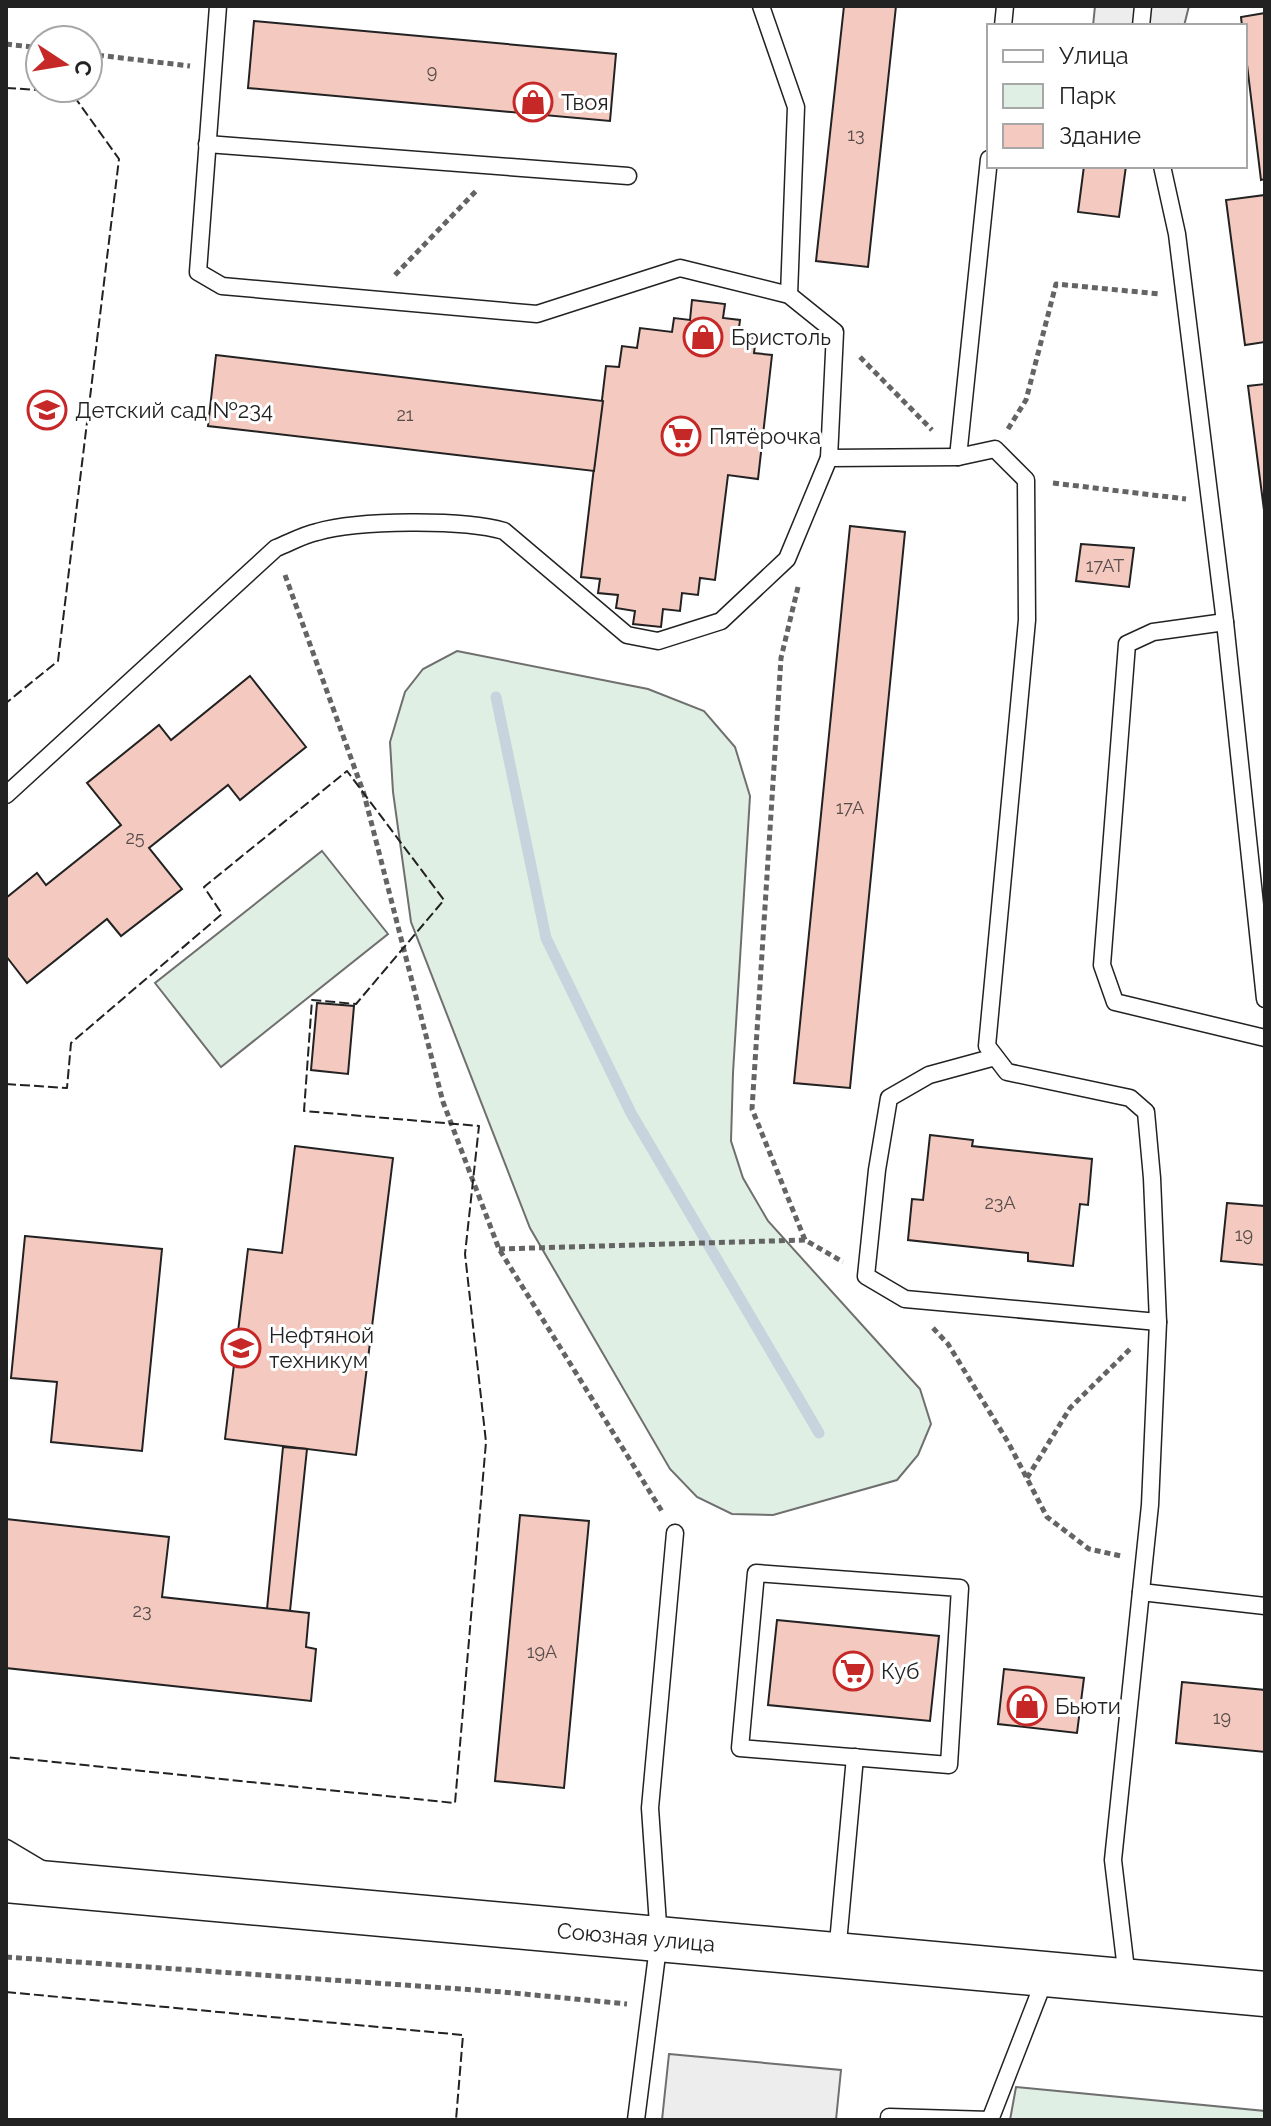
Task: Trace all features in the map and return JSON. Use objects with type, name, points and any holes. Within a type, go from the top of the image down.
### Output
[{"type":"main road","name":"Союзная улица","points":[[6,1880],[1265,1994]]},
{"type":"lane","points":[[6,795],[276,548],[317,531],[375,523],[482,525],[504,531],[627,635],[658,641],[721,621],[787,559],[829,458],[835,332],[789,295],[680,268],[537,314],[222,286],[198,272],[218,6]]},
{"type":"lane","points":[[761,6],[796,107],[789,295]]},
{"type":"lane","points":[[207,144],[628,176]]},
{"type":"lane","points":[[958,457],[988,168]]},
{"type":"lane","points":[[1162,168],[1177,234],[1211,502],[1265,999]]},
{"type":"lane","points":[[829,458],[958,457],[995,449],[1026,480],[1027,620],[987,1046],[1007,1072],[1130,1098],[1146,1112],[1152,1178],[1158,1322],[1150,1505],[1113,1860],[1128,1982]]},
{"type":"lane","points":[[1225,622],[1153,632],[1127,644],[1102,965],[1115,1002],[1265,1038]]},
{"type":"lane","points":[[995,1057],[929,1075],[889,1098],[877,1170],[866,1276],[905,1299],[1158,1322]]},
{"type":"lane","points":[[636,2120],[659,1939],[650,1808],[675,1533]]},
{"type":"lane","points":[[756,1573],[960,1588],[949,1765],[855,1757],[740,1748],[756,1573]]},
{"type":"lane","points":[[1141,1592],[1265,1606]]},
{"type":"lane","points":[[837,1955],[855,1757]]},
{"type":"lane","points":[[6,1848],[70,1886]]},
{"type":"lane","points":[[889,2120],[889,2117],[989,2120],[1047,1974]]},
{"type":"path","points":[[104,56],[213,69]]},
{"type":"path","points":[[372,299],[500,167]]},
{"type":"path","points":[[995,449],[1026,400],[1056,284],[1185,296]]},
{"type":"path","points":[[835,332],[958,457]]},
{"type":"path","points":[[1026,480],[1211,502]]},
{"type":"path","points":[[276,548],[364,794],[443,1102],[499,1249],[675,1533]]},
{"type":"path","points":[[799,581],[781,658],[752,1109],[805,1240]]},
{"type":"path","points":[[499,1249],[805,1240],[866,1276]]},
{"type":"path","points":[[905,1299],[948,1344],[1047,1517],[1089,1549],[1144,1561]]},
{"type":"path","points":[[1027,1478],[1070,1408],[1158,1322]]},
{"type":"path","points":[[6,1957],[503,1992],[650,2007]]},
{"type":"green space","points":[[457,651],[648,689],[704,711],[735,747],[750,796],[731,1141],[743,1178],[768,1221],[920,1389],[931,1424],[918,1455],[897,1480],[773,1515],[732,1514],[697,1497],[670,1469],[530,1228],[411,922],[393,792],[390,742],[405,692],[423,669]]},
{"type":"green space","points":[[322,851],[388,934],[221,1067],[155,983]]},
{"type":"green space","points":[[1016,2087],[1265,2111],[1265,2120],[1010,2120]]},
{"type":"shaded area","points":[[1095,6],[1189,6],[1184,24],[1093,24]]},
{"type":"shaded area","points":[[669,2054],[841,2070],[836,2120],[662,2120]]},
{"type":"building","points":[[844,6],[896,6],[868,267],[816,261]]},
{"type":"building","points":[[1265,13],[1265,179],[1261,180],[1247,64],[1247,24],[1242,24],[1241,17]]},
{"type":"building","points":[[254,21],[616,54],[610,121],[248,88]]},
{"type":"building","points":[[1084,168],[1126,168],[1119,217],[1078,212]]},
{"type":"building","points":[[1265,195],[1265,342],[1245,345],[1226,200]]},
{"type":"building","name":"Пятёрочка","points":[[692,300],[725,304],[723,318],[740,320],[738,336],[756,338],[754,353],[772,355],[758,479],[728,475],[715,580],[700,578],[698,595],[682,593],[680,611],[663,609],[661,627],[633,624],[635,611],[616,608],[618,595],[598,593],[600,579],[581,577],[606,366],[619,367],[622,346],[637,348],[640,328],[672,332],[674,318],[690,320]]},
{"type":"building","points":[[216,355],[603,401],[594,471],[208,426]]},
{"type":"building","points":[[1265,384],[1265,518],[1248,386]]},
{"type":"building","points":[[850,526],[905,532],[850,1088],[794,1083]]},
{"type":"building","points":[[1081,544],[1134,548],[1129,587],[1076,581]]},
{"type":"building","points":[[250,676],[306,747],[240,800],[228,785],[149,848],[182,889],[121,936],[107,919],[27,983],[6,956],[6,898],[37,873],[46,885],[121,825],[87,783],[159,725],[171,740]]},
{"type":"building","points":[[317,1003],[354,1006],[348,1074],[311,1070]]},
{"type":"building","points":[[930,1135],[973,1140],[972,1146],[1092,1159],[1088,1205],[1080,1204],[1073,1266],[1028,1261],[1028,1253],[908,1240],[912,1199],[923,1200]]},
{"type":"building","points":[[295,1146],[393,1158],[356,1455],[225,1439],[248,1249],[282,1253]]},
{"type":"building","points":[[1227,1203],[1265,1206],[1265,1265],[1221,1261]]},
{"type":"building","points":[[25,1236],[162,1249],[142,1451],[51,1442],[57,1382],[11,1378]]},
{"type":"building","points":[[283,1447],[307,1449],[290,1611],[267,1609]]},
{"type":"building","points":[[520,1515],[589,1521],[564,1788],[495,1781]]},
{"type":"building","points":[[6,1519],[169,1537],[162,1597],[309,1613],[306,1647],[316,1649],[311,1701],[6,1668]]},
{"type":"building","name":"Куб","points":[[777,1620],[939,1636],[930,1721],[768,1705]]},
{"type":"building","points":[[1004,1669],[1084,1678],[1077,1733],[998,1724]]},
{"type":"building","points":[[1182,1682],[1265,1690],[1265,1752],[1176,1743]]},
{"type":"waterway","points":[[496,697],[546,938],[631,1113],[819,1433]]},
{"type":"fence","points":[[6,88],[71,92],[119,159],[58,661],[6,703]]},
{"type":"fence","points":[[6,1084],[67,1088],[71,1043],[222,914],[204,887],[347,771],[444,900],[356,1004],[312,1000],[304,1111],[479,1126],[465,1254],[486,1442],[455,1803],[6,1757]]},
{"type":"fence","points":[[6,1992],[463,2035],[456,2120]]},
{"type":"place","name":"Твоя","points":[[533,102]]},
{"type":"place","name":"Бристоль","points":[[703,337]]},
{"type":"place","name":"Детский сад №234","points":[[47,410]]},
{"type":"place","name":"Пятёрочка","points":[[681,436]]},
{"type":"place","name":"Нефтяной техникум","points":[[241,1348]]},
{"type":"place","name":"Куб","points":[[853,1671]]},
{"type":"place","name":"Бьюти","points":[[1027,1706]]}]
